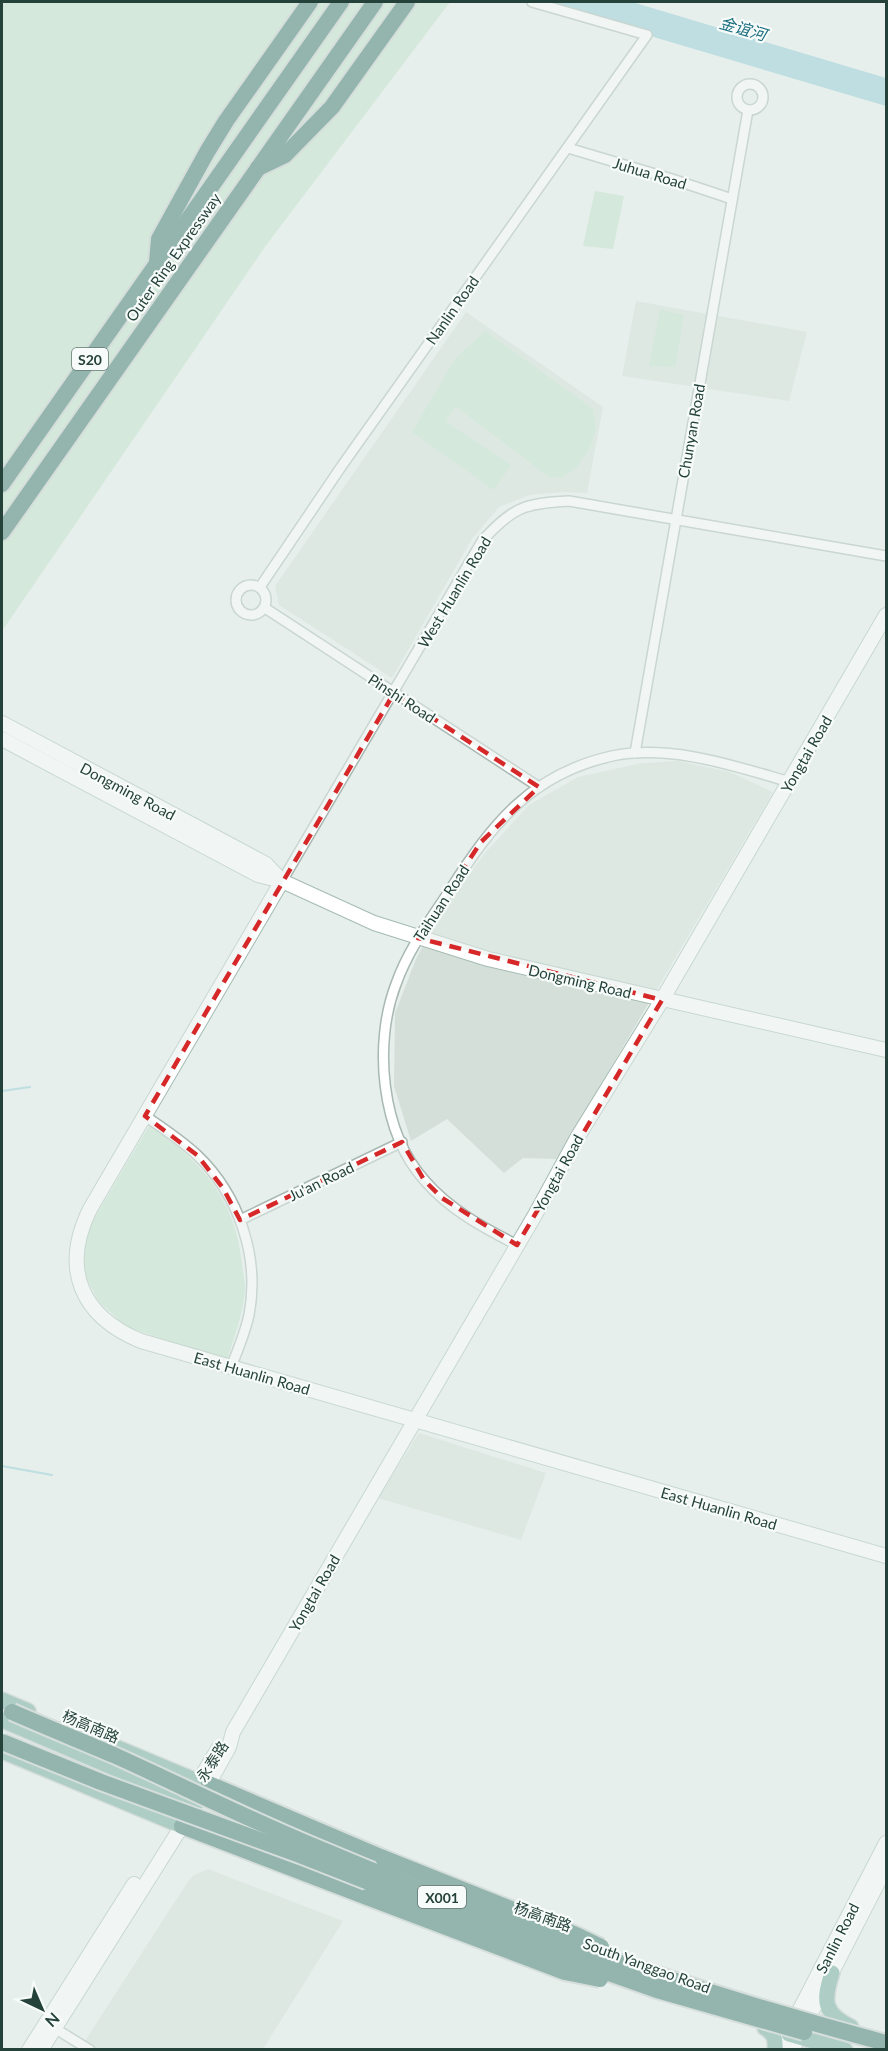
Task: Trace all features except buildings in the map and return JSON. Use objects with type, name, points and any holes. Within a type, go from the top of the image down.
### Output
[{"type":"highway","points":[[156,264],[159,239],[211,144],[310,2]]},
{"type":"highway","name":"Outer Ring Expressway","points":[[2,484],[341,2]]},
{"type":"highway","name":"Outer Ring Expressway","points":[[2,532],[375,2]]},
{"type":"highway","points":[[258,168],[285,155],[332,107],[407,2]]},
{"type":"highway","name":"杨高南路","points":[[6,1709],[313,1846],[657,1982],[712,2007],[869,2049]]},
{"type":"highway","name":"杨高南路","points":[[2,1742],[101,1782],[300,1855],[524,1942],[657,1982],[886,2043]]},
{"type":"highway","points":[[192,1803],[300,1822],[320,1836],[576,1935],[657,1982]]},
{"type":"highway","points":[[192,1803],[309,1875],[565,1972],[657,1982]]},
{"type":"main road","name":"杨高南路","points":[[6,1709],[176,1772],[192,1803]]},
{"type":"main road","name":"杨高南路","points":[[6,1709],[192,1803]]},
{"type":"main road","name":"杨高南路","points":[[2,1731],[192,1803],[320,1836]]},
{"type":"main road","name":"杨高南路","points":[[2,1751],[153,1815],[192,1803]]},
{"type":"main road","name":"South Yanggao Road","points":[[192,1803],[543,1958],[657,1982],[709,1987],[886,2036]]},
{"type":"main road","points":[[832,1973],[827,1993],[828,2009],[838,2021],[851,2027]]},
{"type":"main road","name":"South Yanggao Road","points":[[657,1982],[701,2011],[765,2028],[793,2040],[845,2049]]},
{"type":"main road","points":[[765,2028],[773,2034],[777,2049]]},
{"type":"street","name":"Nanlin Road","points":[[260,587],[341,467],[647,35],[532,2]]},
{"type":"street","name":"Chunyan Road","points":[[635,753],[748,110]]},
{"type":"street","name":"Juhua Road","points":[[568,148],[732,199]]},
{"type":"street","name":"West Huanlin Road","points":[[282,881],[482,541],[511,513],[539,502],[569,501],[886,556]]},
{"type":"street","points":[[254,584],[260,587],[267,597],[265,608],[260,613],[249,615],[243,613],[236,603],[238,591],[254,584]]},
{"type":"street","name":"Pinshi Road","points":[[265,608],[539,787]]},
{"type":"street","name":"Yongtai Road","points":[[233,1732],[517,1245],[571,1148],[662,1000],[886,615]]},
{"type":"street","name":"Dongming Road","points":[[2,723],[46,755],[258,875],[282,881],[374,923],[516,966],[886,1050]]},
{"type":"street","name":"Dongming Road","points":[[2,739],[46,755]]},
{"type":"street","name":"Taihuan Road","points":[[517,1245],[466,1216],[442,1198],[424,1180],[411,1161],[394,1123],[384,1082],[382,1057],[384,1031],[395,984],[418,938],[481,842],[501,818],[520,800],[539,787],[589,762],[635,753],[658,753],[710,760],[789,782]]},
{"type":"street","name":"East Huanlin Road","points":[[282,881],[80,1228],[76,1247],[76,1268],[88,1301],[99,1315],[110,1326],[141,1341],[886,1556]]},
{"type":"street","points":[[145,1116],[197,1155],[223,1188],[240,1220],[249,1252],[251,1299],[245,1329],[231,1367]]},
{"type":"street","name":"Ju'an Road","points":[[240,1220],[402,1142]]},
{"type":"street","name":"永泰路","points":[[50,2025],[229,1747],[233,1732]]},
{"type":"street","name":"Sanlin Road","points":[[777,2049],[793,2040],[886,1843]]},
{"type":"street","name":"Sanlin Road","points":[[804,2015],[832,1973],[886,1867]]},
{"type":"street","points":[[29,2049],[50,2025]]},
{"type":"street","points":[[41,2049],[50,2025]]},
{"type":"street","points":[[50,2025],[90,2049]]},
{"type":"highlighted area","points":[[394,693],[539,787],[481,842],[418,938],[662,1000],[517,1245],[442,1198],[424,1180],[402,1142],[240,1220],[223,1188],[197,1155],[145,1116]]},
{"type":"shaded area","points":[[636,301],[807,332],[789,401],[622,376]]},
{"type":"shaded area","points":[[466,312],[603,407],[587,493],[563,492],[530,495],[499,507],[472,539],[392,678],[279,605],[275,586]]},
{"type":"shaded area","points":[[678,761],[730,772],[773,792],[557,1159],[523,1158],[504,1173],[447,1119],[411,1141],[394,1086],[395,1013],[416,959],[435,923],[484,854],[529,805],[578,777],[642,763]]},
{"type":"shaded area","points":[[419,1433],[546,1473],[521,1540],[378,1498]]},
{"type":"shaded area","points":[[208,1869],[343,1921],[263,2049],[79,2050],[189,1880],[194,1875]]},
{"type":"green space","points":[[2,2],[450,2],[267,244],[2,631]]},
{"type":"green space","points":[[595,191],[624,196],[613,249],[583,246]]},
{"type":"green space","points":[[660,309],[684,315],[675,367],[649,366]]},
{"type":"green space","points":[[485,331],[593,409],[596,428],[591,446],[577,467],[561,478],[549,477],[455,406],[446,422],[511,465],[494,490],[412,432],[455,359]]},
{"type":"green space","points":[[149,1126],[185,1153],[200,1168],[224,1202],[232,1221],[238,1242],[245,1288],[241,1315],[227,1360],[127,1327],[99,1302],[85,1276],[81,1249],[88,1229]]},
{"type":"water","points":[[536,2],[632,2],[886,78],[886,106]]},
{"type":"waterway","points":[[2,1091],[30,1087]]},
{"type":"waterway","points":[[2,1466],[52,1475]]},
{"type":"water label","name":"金谊河","points":[[743,28]]}]
